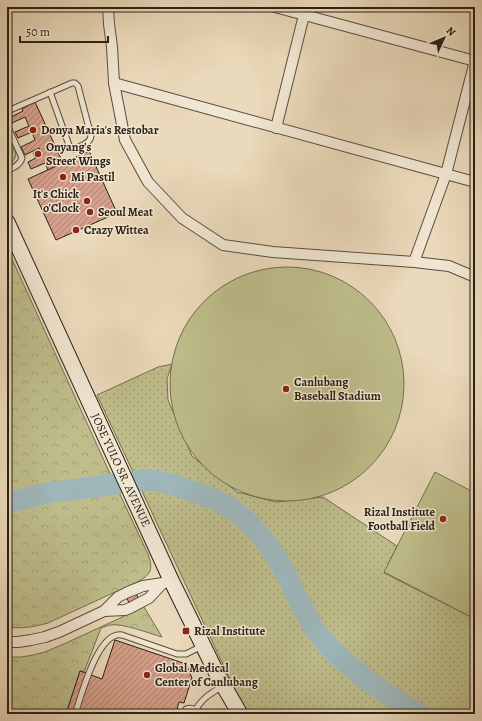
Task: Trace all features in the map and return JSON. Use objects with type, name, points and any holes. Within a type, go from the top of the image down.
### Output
[{"type":"street","points":[[108,7],[114,83],[125,140],[148,182],[182,218],[223,244],[273,252],[414,262],[449,266],[475,277]]},
{"type":"street","points":[[275,7],[305,11],[475,61],[446,174],[414,262]]},
{"type":"street","points":[[276,128],[305,11]]},
{"type":"street","points":[[114,83],[475,182]]},
{"type":"street","name":"JOSE YULO SR. AVENUE","points":[[7,222],[142,515],[167,581],[240,714]]},
{"type":"street","points":[[104,611],[125,610],[139,604],[149,598],[167,581]]},
{"type":"street","points":[[7,642],[18,642],[45,637],[59,632],[104,611],[118,597],[128,592],[143,586],[167,581]]},
{"type":"lane","points":[[7,113],[10,110],[50,92],[72,83],[76,84],[78,86],[91,136],[88,143],[74,149],[70,148],[50,92]]},
{"type":"lane","points":[[7,125],[8,132],[22,158],[19,164],[7,171]]},
{"type":"lane","points":[[75,714],[96,657],[106,641],[114,636],[122,635],[178,654],[186,654],[203,645]]},
{"type":"lane","points":[[195,712],[206,697],[213,691],[224,686]]},
{"type":"lane","points":[[183,714],[186,709],[190,708],[195,712],[200,711],[203,714]]},
{"type":"green space","points":[[7,142],[11,145],[16,154],[14,160],[7,166]]},
{"type":"green space","points":[[7,248],[151,563],[147,576],[139,581],[48,623],[22,628],[7,627]]},
{"type":"green space","name":"Canlubang Baseball Stadium","points":[[287,267],[310,269],[332,276],[352,287],[370,301],[384,319],[395,339],[402,361],[404,384],[402,407],[395,429],[384,449],[370,467],[352,481],[332,492],[310,499],[287,501],[264,499],[242,492],[222,481],[204,467],[190,449],[179,429],[172,407],[170,384],[172,361],[179,339],[190,319],[204,301],[222,287],[242,276],[264,269]]},
{"type":"green space","points":[[172,364],[167,379],[168,400],[192,456],[237,492],[276,502],[323,497],[397,546],[384,573],[475,619],[475,714],[249,714],[234,688],[97,395],[158,367]]},
{"type":"green space","name":"Rizal Institute Football Field","points":[[435,472],[475,493],[475,619],[384,572]]},
{"type":"green space","points":[[144,607],[162,637],[122,625],[110,625],[101,628],[84,672],[80,671],[66,714],[7,714],[7,657],[21,657],[45,652]]},
{"type":"building","points":[[35,102],[63,163],[48,170],[45,163],[31,169],[28,162],[42,155],[39,148],[25,155],[21,147],[35,140],[32,132],[18,138],[15,132],[29,126],[25,117],[12,123],[9,118],[23,111],[22,109]]},
{"type":"building","points":[[40,150],[42,155],[35,158],[33,153]]},
{"type":"building","points":[[89,151],[117,213],[56,240],[28,179]]},
{"type":"building","points":[[136,594],[139,599],[129,603],[127,598]]},
{"type":"building","name":"Global Medical Center of Canlubang","points":[[115,640],[186,664],[192,678],[184,703],[179,702],[177,709],[181,711],[180,714],[66,714],[80,671],[102,679]]},
{"type":"waterway","points":[[7,503],[47,493],[145,480],[172,485],[220,502],[239,514],[256,530],[270,548],[282,567],[311,623],[330,648],[346,663],[381,690],[420,714]]},
{"type":"place","name":"Donya Maria's Restobar","points":[[33,130]]},
{"type":"place","name":"Onyang's Street Wings","points":[[38,154]]},
{"type":"place","name":"Mi Pastil","points":[[63,177]]},
{"type":"place","name":"It's Chick o'Clock","points":[[87,201]]},
{"type":"place","name":"Seoul Meat","points":[[90,212]]},
{"type":"place","name":"Crazy Wittea","points":[[76,230]]},
{"type":"place","name":"Canlubang Baseball Stadium","points":[[286,389]]},
{"type":"place","name":"Rizal Institute Football Field","points":[[443,519]]},
{"type":"place","name":"Rizal Institute","points":[[186,631]]},
{"type":"place","name":"Global Medical Center of Canlubang","points":[[147,675]]}]
